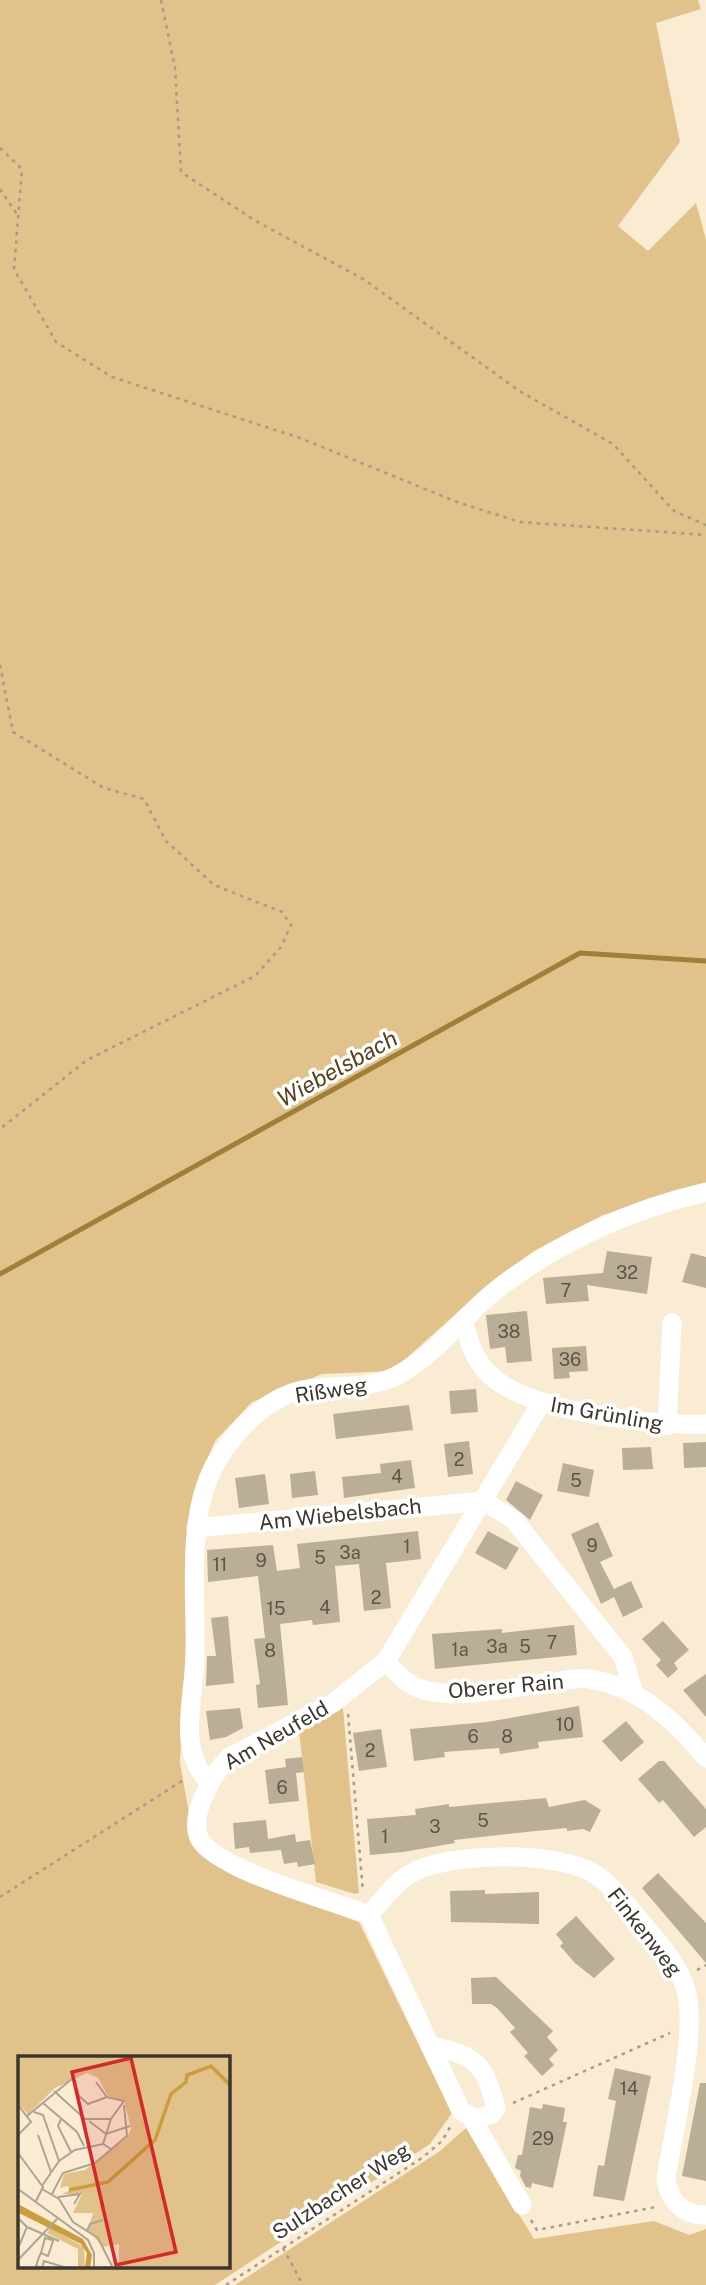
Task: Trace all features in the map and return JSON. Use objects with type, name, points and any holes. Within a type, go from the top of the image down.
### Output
[{"type":"street","name":"Rißweg","points":[[204,1777],[190,1735],[197,1613],[196,1528],[206,1479],[248,1420],[274,1402],[301,1390],[369,1385],[393,1377],[424,1360],[499,1288],[538,1261],[613,1221],[706,1192]]},
{"type":"street","name":"Im Grünling","points":[[464,1323],[470,1347],[491,1376],[541,1403],[667,1426],[706,1424]]},
{"type":"street","points":[[667,1426],[672,1323]]},
{"type":"street","name":"Am Neufeld","points":[[367,1914],[231,1866],[218,1858],[200,1838],[196,1824],[204,1777],[230,1756],[346,1693],[386,1661],[541,1403]]},
{"type":"street","points":[[484,1501],[514,1520],[623,1657],[634,1693]]},
{"type":"street","name":"Am Wiebelsbach","points":[[196,1528],[484,1501]]},
{"type":"street","name":"Oberer Rain","points":[[386,1661],[408,1683],[423,1690],[469,1691],[587,1679],[634,1693],[680,1727],[706,1758]]},
{"type":"street","name":"Finkenweg","points":[[367,1914],[408,1875],[424,1867],[503,1855],[551,1859],[591,1872],[606,1882],[672,1960],[687,1993],[690,2029],[666,2179],[668,2195],[676,2203]]},
{"type":"street","points":[[367,1914],[399,1984],[466,2114],[522,2205]]},
{"type":"street","points":[[432,2046],[470,2056],[481,2068],[496,2108],[482,2118],[466,2114]]},
{"type":"street","points":[[676,2203],[686,2213],[706,2215]]},
{"type":"path","points":[[161,0],[175,68],[181,172],[254,220],[363,279],[521,392],[613,444],[674,511],[706,525]]},
{"type":"path","points":[[0,148],[22,169],[14,269],[56,342],[112,377],[300,438],[457,502],[520,522],[706,535]]},
{"type":"path","points":[[0,189],[18,216]]},
{"type":"path","points":[[0,665],[13,732],[104,788],[144,799],[166,841],[214,885],[282,912],[290,925],[281,947],[255,976],[87,1060],[0,1129]]},
{"type":"path","points":[[346,1693],[367,1914]]},
{"type":"path","points":[[0,1898],[158,1794],[204,1777]]},
{"type":"path","points":[[697,1971],[706,1965]]},
{"type":"path","points":[[512,2104],[670,2033]]},
{"type":"path","name":"Sulzbacher Weg","points":[[226,2285],[422,2158],[442,2141],[466,2114]]},
{"type":"path","points":[[522,2205],[537,2230],[676,2203]]},
{"type":"path","points":[[282,2247],[303,2285]]},
{"type":"shaded area","points":[[0,0],[698,0],[701,9],[656,23],[680,142],[618,226],[648,251],[696,203],[706,240],[706,1184],[603,1215],[534,1251],[487,1286],[392,1371],[322,1374],[252,1402],[215,1441],[193,1494],[180,1763],[194,1841],[232,1875],[359,1922],[452,2113],[430,2144],[215,2285],[0,2285]]},
{"type":"shaded area","points":[[343,1708],[359,1893],[355,1894],[316,1882],[299,1731]]},
{"type":"shaded area","points":[[466,2128],[534,2239],[654,2221],[689,2235],[706,2229],[706,2285],[235,2285],[440,2151]]},
{"type":"building","points":[[607,1251],[652,1257],[647,1294],[587,1285],[589,1301],[546,1304],[543,1278],[603,1273]]},
{"type":"building","points":[[691,1253],[706,1257],[706,1288],[682,1282]]},
{"type":"building","points":[[527,1311],[532,1361],[507,1363],[505,1347],[490,1349],[486,1315]]},
{"type":"building","points":[[586,1346],[588,1371],[569,1372],[570,1378],[554,1379],[552,1348]]},
{"type":"building","points":[[476,1389],[478,1412],[451,1414],[449,1391]]},
{"type":"building","points":[[409,1405],[413,1430],[336,1439],[333,1414]]},
{"type":"building","points":[[469,1441],[473,1474],[448,1477],[444,1444]]},
{"type":"building","points":[[706,1442],[706,1467],[684,1468],[683,1443]]},
{"type":"building","points":[[651,1447],[653,1469],[623,1470],[622,1448]]},
{"type":"building","points":[[411,1460],[415,1488],[344,1498],[342,1477],[381,1473],[380,1464]]},
{"type":"building","points":[[563,1463],[594,1470],[589,1497],[557,1491]]},
{"type":"building","points":[[315,1471],[318,1495],[292,1498],[290,1474]]},
{"type":"building","points":[[265,1474],[269,1504],[239,1508],[235,1478]]},
{"type":"building","points":[[516,1481],[543,1495],[530,1520],[506,1500]]},
{"type":"building","points":[[598,1522],[613,1556],[600,1562],[614,1589],[631,1581],[643,1607],[623,1617],[614,1597],[601,1604],[571,1534]]},
{"type":"building","points":[[418,1531],[421,1559],[386,1563],[391,1608],[364,1611],[359,1564],[335,1566],[340,1622],[313,1625],[312,1620],[280,1624],[288,1705],[258,1708],[256,1685],[260,1684],[254,1639],[265,1638],[258,1576],[208,1582],[207,1550],[273,1545],[277,1571],[300,1568],[297,1544]]},
{"type":"building","points":[[488,1531],[519,1548],[506,1570],[475,1553]]},
{"type":"building","points":[[228,1616],[234,1683],[206,1686],[207,1656],[216,1656],[211,1618]]},
{"type":"building","points":[[663,1621],[689,1650],[674,1663],[678,1669],[668,1678],[656,1665],[661,1660],[642,1639]]},
{"type":"building","points":[[574,1625],[577,1655],[435,1669],[432,1634],[502,1629],[502,1633]]},
{"type":"building","points":[[706,1674],[706,1717],[683,1690]]},
{"type":"building","points":[[579,1706],[583,1737],[538,1742],[539,1748],[500,1754],[499,1748],[444,1752],[445,1757],[414,1761],[410,1729],[487,1722]]},
{"type":"building","points":[[240,1708],[243,1728],[226,1737],[210,1740],[206,1711]]},
{"type":"building","points":[[626,1721],[644,1742],[621,1762],[602,1741]]},
{"type":"building","points":[[381,1729],[387,1767],[359,1771],[353,1733]]},
{"type":"building","points":[[302,1757],[304,1772],[296,1773],[299,1801],[269,1804],[265,1770],[286,1767],[285,1759]]},
{"type":"building","points":[[659,1761],[664,1761],[706,1809],[706,1827],[694,1837],[663,1800],[659,1803],[638,1779]]},
{"type":"building","points":[[546,1798],[549,1807],[585,1800],[601,1810],[590,1832],[583,1829],[567,1831],[567,1828],[536,1831],[454,1840],[455,1843],[370,1855],[367,1819],[416,1815],[415,1809],[449,1804],[449,1807]]},
{"type":"building","points":[[266,1820],[268,1839],[295,1834],[296,1842],[310,1840],[315,1864],[298,1867],[297,1862],[284,1864],[281,1850],[250,1853],[249,1847],[235,1849],[233,1823]]},
{"type":"building","points":[[658,1873],[706,1923],[706,1963],[642,1888]]},
{"type":"building","points":[[485,1890],[485,1894],[539,1892],[539,1924],[451,1922],[450,1891]]},
{"type":"building","points":[[576,1916],[615,1959],[594,1978],[560,1946],[563,1943],[556,1934]]},
{"type":"building","points":[[496,1977],[553,2031],[547,2037],[558,2050],[549,2059],[554,2065],[542,2076],[524,2056],[528,2053],[510,2032],[515,2028],[497,2008],[491,2004],[472,2004],[471,1978]]},
{"type":"building","points":[[615,2068],[651,2076],[624,2201],[593,2196],[598,2165],[604,2166],[616,2101],[608,2099]]},
{"type":"building","points":[[700,2083],[706,2083],[706,2181],[682,2176]]},
{"type":"building","points":[[543,2104],[565,2108],[563,2122],[567,2122],[553,2188],[532,2183],[531,2188],[526,2187],[520,2176],[521,2171],[515,2168],[518,2155],[522,2155],[530,2107],[542,2109]]},
{"type":"waterway","name":"Wiebelsbach","points":[[0,1274],[580,953],[706,961]]}]
